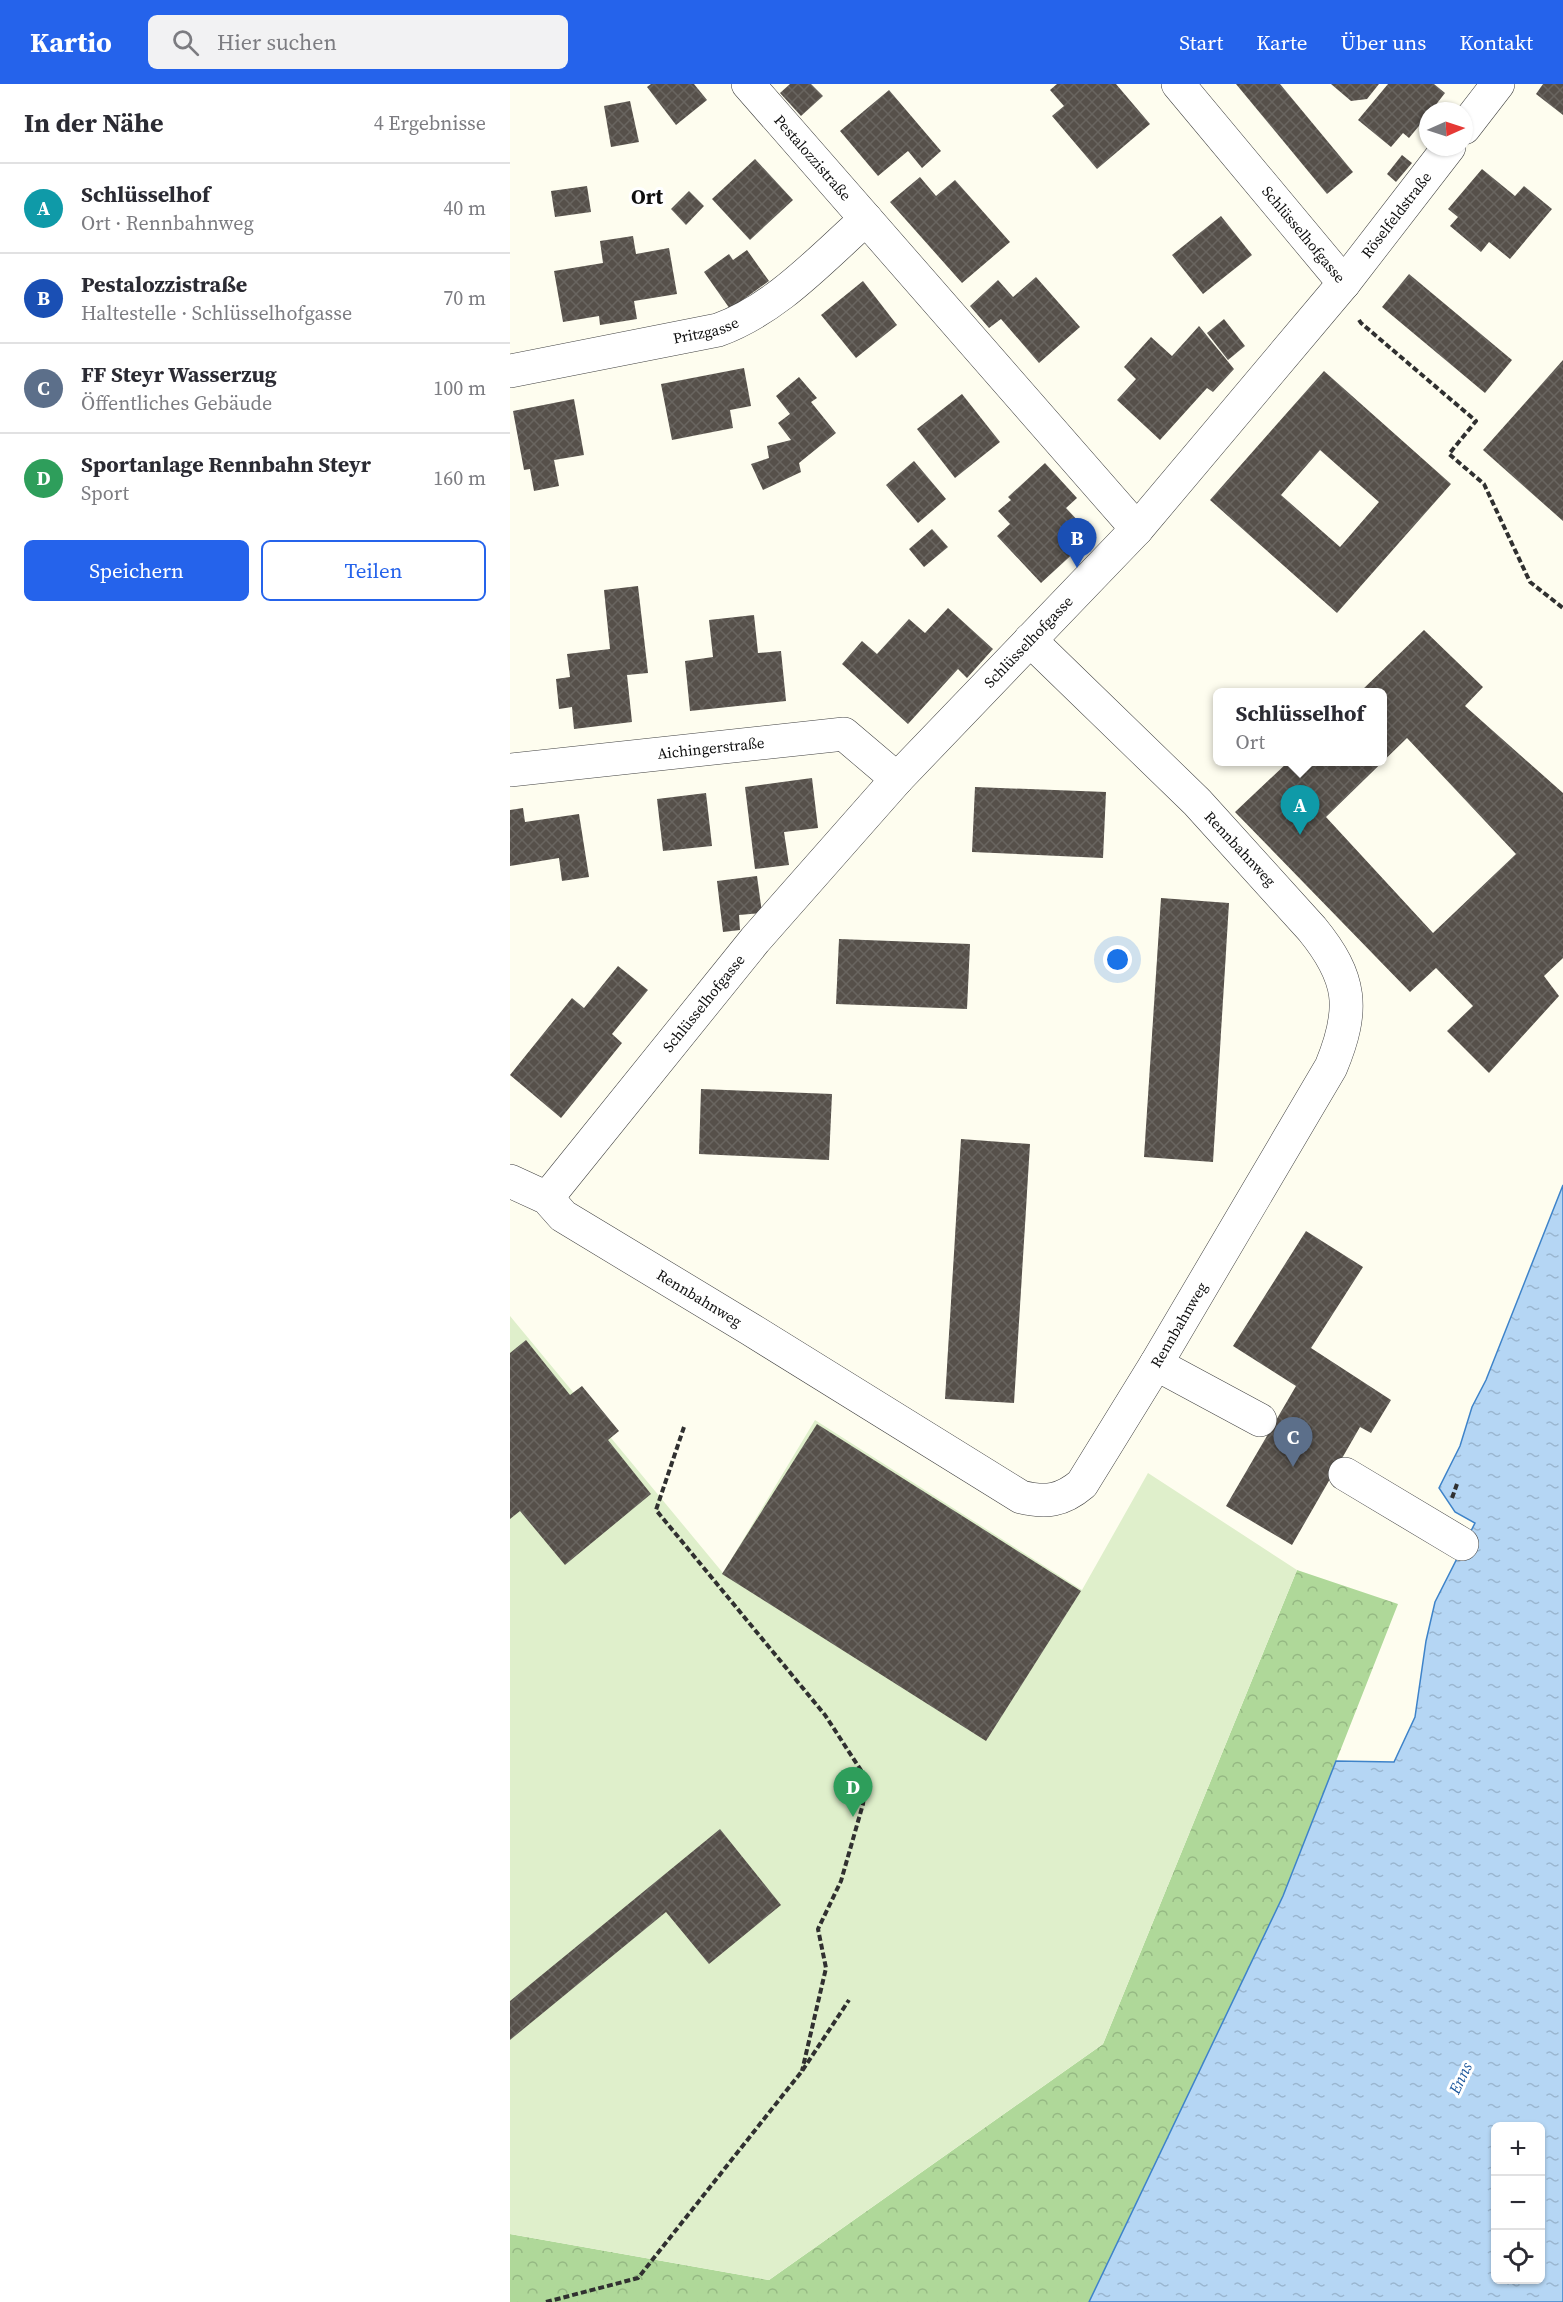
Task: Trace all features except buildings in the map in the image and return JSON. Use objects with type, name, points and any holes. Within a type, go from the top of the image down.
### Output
[{"type":"street","name":"Pestalozzistraße","points":[[748,84],[1137,529]]},
{"type":"street","name":"Schlüsselhofgasse","points":[[547,1198],[755,940],[897,778],[1137,529],[1344,283],[1178,84]]},
{"type":"street","points":[[1473,116],[1498,84]]},
{"type":"street","name":"Röselfeldstraße","points":[[1344,283],[1442,156]]},
{"type":"street","name":"Pritzgasse","points":[[510,371],[718,330],[742,322],[766,308],[866,219]]},
{"type":"street","name":"Rennbahnweg","points":[[510,1181],[547,1198],[563,1216],[1021,1497],[1038,1501],[1053,1499],[1070,1494],[1082,1484],[1156,1364],[1331,1067],[1342,1039],[1347,1012],[1340,970],[1330,951],[1267,877],[1197,802],[1030,640]]},
{"type":"street","name":"Aichingerstraße","points":[[510,770],[844,734],[897,778]]},
{"type":"street","points":[[1156,1364],[1260,1420]]},
{"type":"street","points":[[1345,1474],[1462,1544]]},
{"type":"path","points":[[1344,283],[1361,323],[1476,422],[1449,454],[1484,484],[1530,582],[1563,608]]},
{"type":"path","points":[[684,1427],[656,1510],[825,1715],[866,1778],[863,1804],[841,1881],[818,1929],[826,1968],[802,2071]]},
{"type":"path","points":[[546,2302],[638,2278],[802,2071],[849,2000]]},
{"type":"green space","points":[[510,1316],[723,1573],[815,1420],[1082,1590],[1148,1473],[1297,1570],[1103,2044],[769,2280],[510,2234]]},
{"type":"green space","points":[[1297,1570],[1398,1604],[1283,1896],[1089,2302],[510,2302],[510,2234],[769,2280],[1103,2044]]},
{"type":"water","name":"Enns","points":[[1563,1185],[1563,2302],[1089,2302],[1283,1896],[1336,1761],[1394,1762],[1415,1717],[1426,1641],[1435,1602],[1475,1523],[1455,1512],[1439,1488],[1460,1446],[1472,1407],[1486,1380]]},
{"type":"place","name":"Pestalozzistraße","points":[[1077,568]]},
{"type":"place","name":"Schlüsselhof","points":[[1300,835]]},
{"type":"place","name":"FF Steyr Wasserzug","points":[[1293,1467]]},
{"type":"place","name":"Sportanlage Rennbahn Steyr","points":[[853,1817]]},
{"type":"district","name":"Ort","points":[[647,197]]}]
